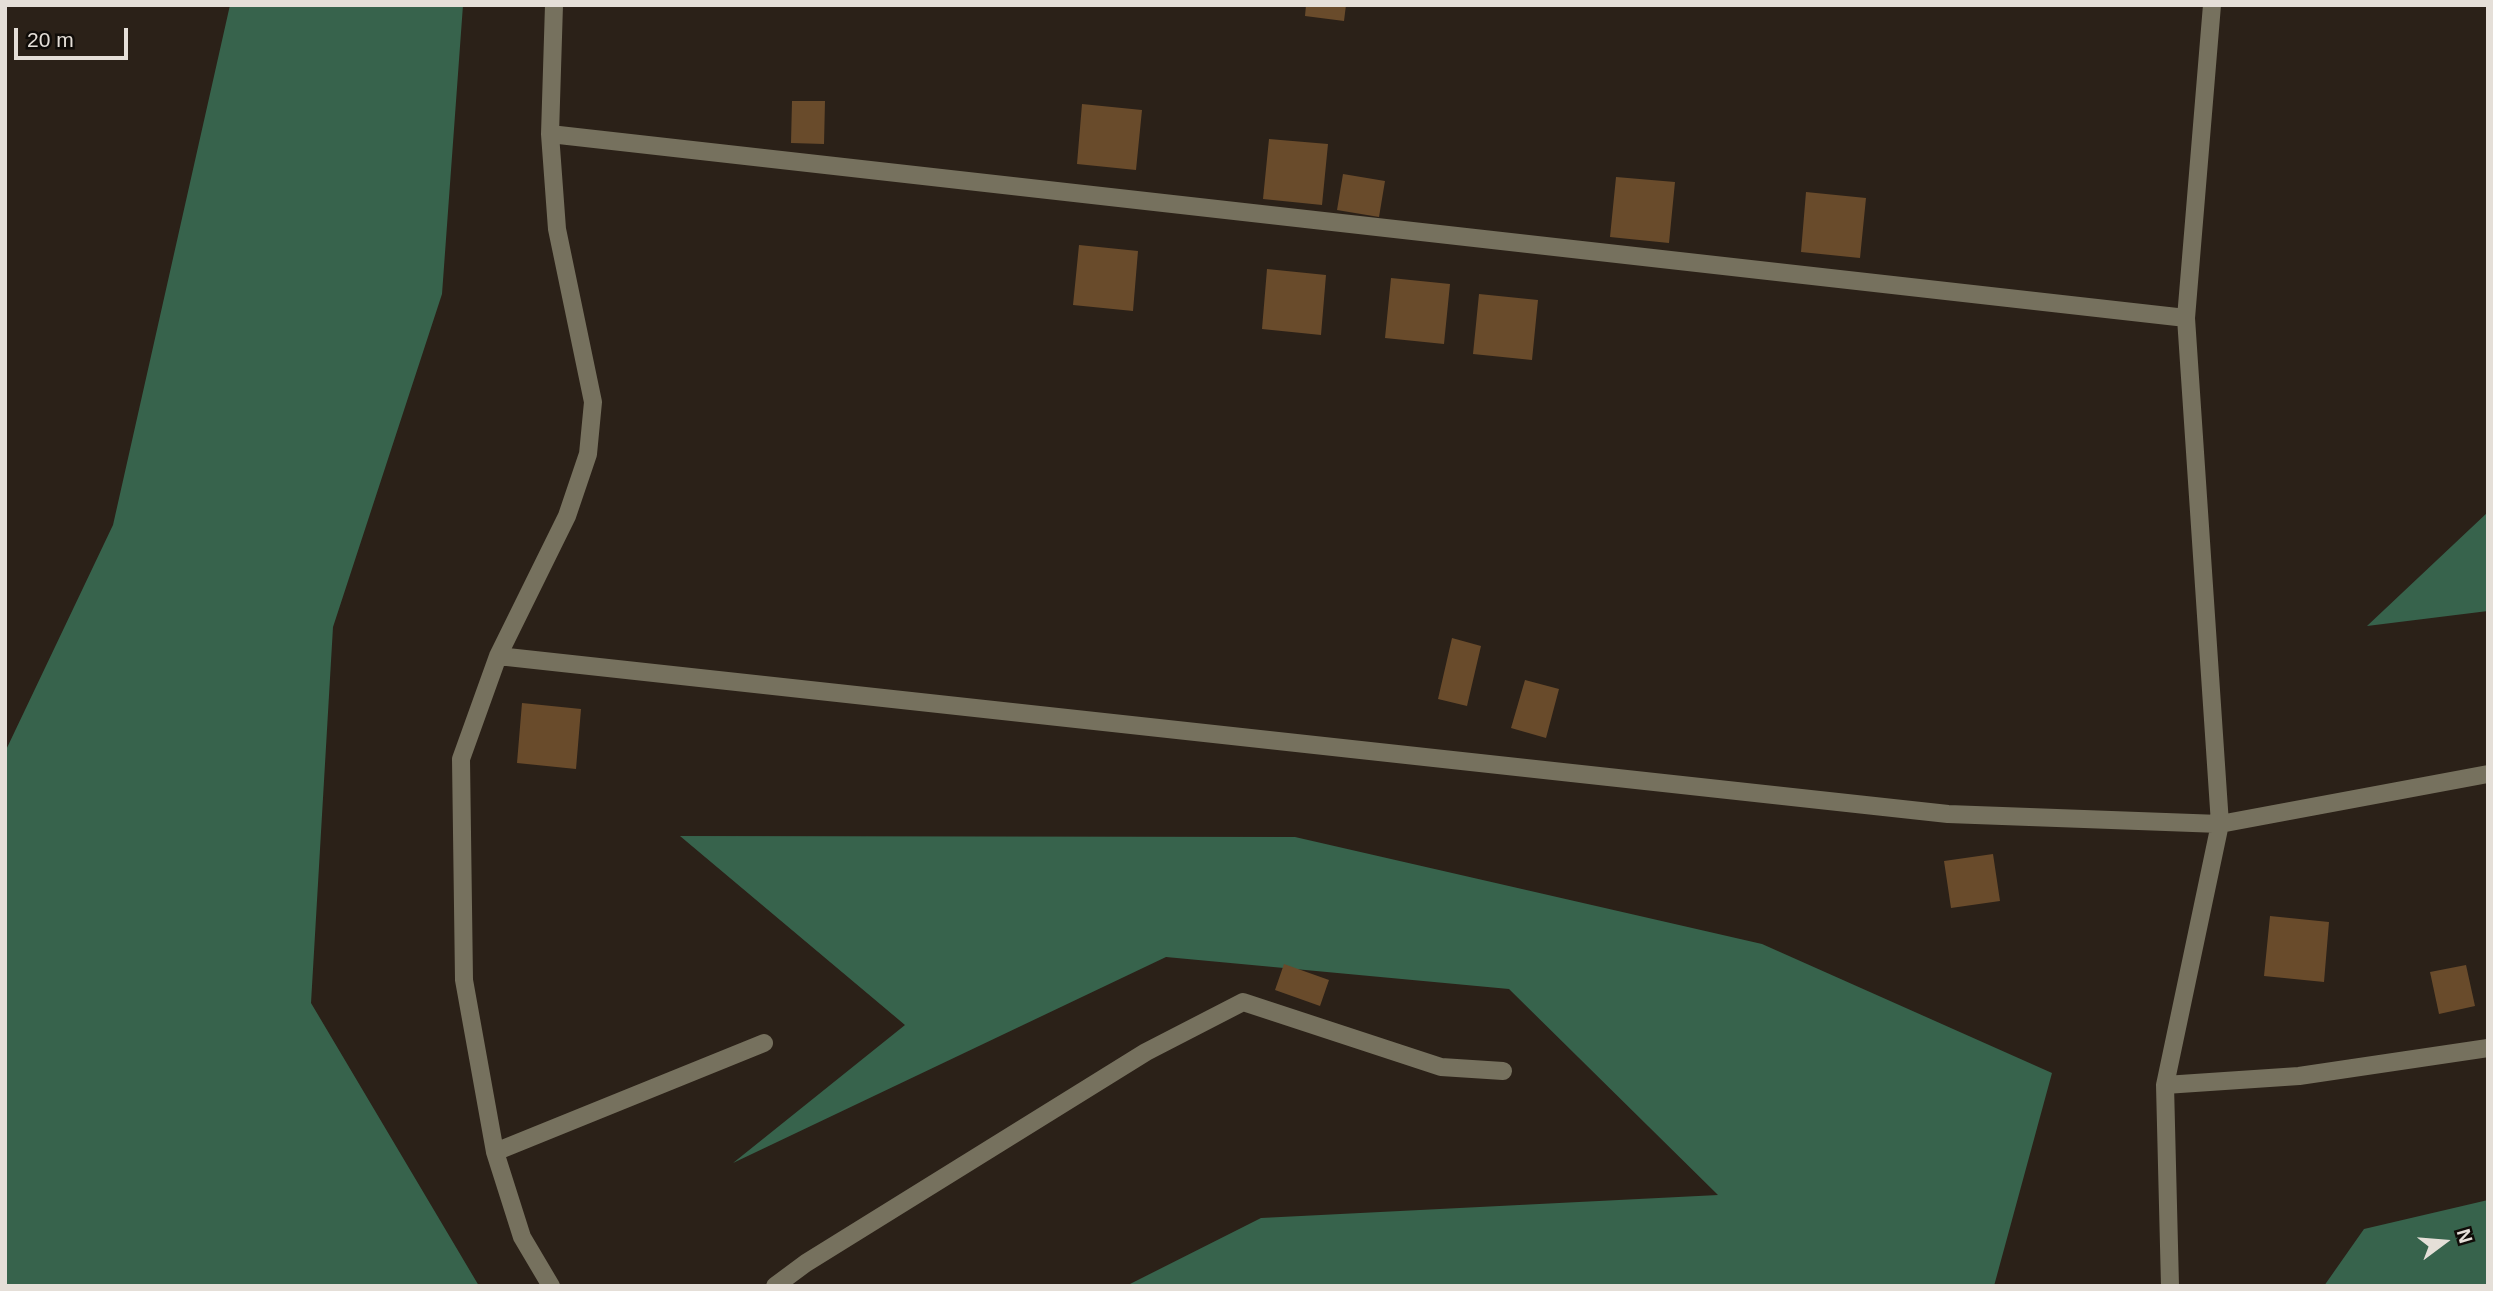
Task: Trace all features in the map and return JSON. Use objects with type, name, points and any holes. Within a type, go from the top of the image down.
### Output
[{"type":"street","points":[[551,1286],[522,1237],[495,1152],[464,981],[461,759],[498,656],[567,516],[588,454],[593,402],[557,229],[550,134],[554,5]]},
{"type":"street","points":[[2170,1286],[2165,1085],[2220,824],[2186,318],[2212,5]]},
{"type":"street","points":[[550,134],[2186,318]]},
{"type":"street","points":[[498,656],[1948,814],[2220,824],[2488,774]]},
{"type":"street","points":[[775,1286],[806,1263],[1146,1052],[1243,1002],[1441,1067],[1503,1071]]},
{"type":"street","points":[[495,1152],[764,1044]]},
{"type":"street","points":[[2165,1085],[2300,1076],[2488,1048]]},
{"type":"green space","points":[[230,5],[463,5],[442,294],[333,627],[311,1003],[479,1286],[5,1286],[5,752],[113,525]]},
{"type":"green space","points":[[2488,512],[2488,611],[2367,626]]},
{"type":"green space","points":[[680,836],[1295,837],[1762,944],[2052,1073],[1994,1286],[1126,1286],[1261,1218],[1718,1195],[1509,989],[1166,957],[733,1163],[905,1025]]},
{"type":"green space","points":[[2488,1200],[2488,1286],[2324,1286],[2364,1229]]},
{"type":"building","points":[[1306,5],[1346,5],[1344,21],[1305,16]]},
{"type":"building","points":[[792,101],[825,101],[824,144],[791,143]]},
{"type":"building","points":[[1082,104],[1142,110],[1136,170],[1077,164]]},
{"type":"building","points":[[1269,139],[1328,144],[1322,205],[1263,199]]},
{"type":"building","points":[[1343,174],[1385,181],[1379,217],[1337,210]]},
{"type":"building","points":[[1616,177],[1675,182],[1669,243],[1610,237]]},
{"type":"building","points":[[1806,192],[1866,198],[1860,258],[1801,252]]},
{"type":"building","points":[[1079,245],[1138,251],[1133,311],[1073,305]]},
{"type":"building","points":[[1267,269],[1326,275],[1321,335],[1262,329]]},
{"type":"building","points":[[1391,278],[1450,284],[1444,344],[1385,338]]},
{"type":"building","points":[[1479,294],[1538,300],[1532,360],[1473,354]]},
{"type":"building","points":[[1452,638],[1481,646],[1467,706],[1438,699]]},
{"type":"building","points":[[1525,680],[1559,689],[1546,738],[1511,728]]},
{"type":"building","points":[[522,703],[581,709],[576,769],[517,763]]},
{"type":"building","points":[[1993,854],[2000,901],[1951,908],[1944,861]]},
{"type":"building","points":[[2270,916],[2329,922],[2324,982],[2264,976]]},
{"type":"building","points":[[1284,964],[1329,980],[1320,1006],[1275,990]]},
{"type":"building","points":[[2466,965],[2475,1006],[2439,1014],[2430,972]]}]
